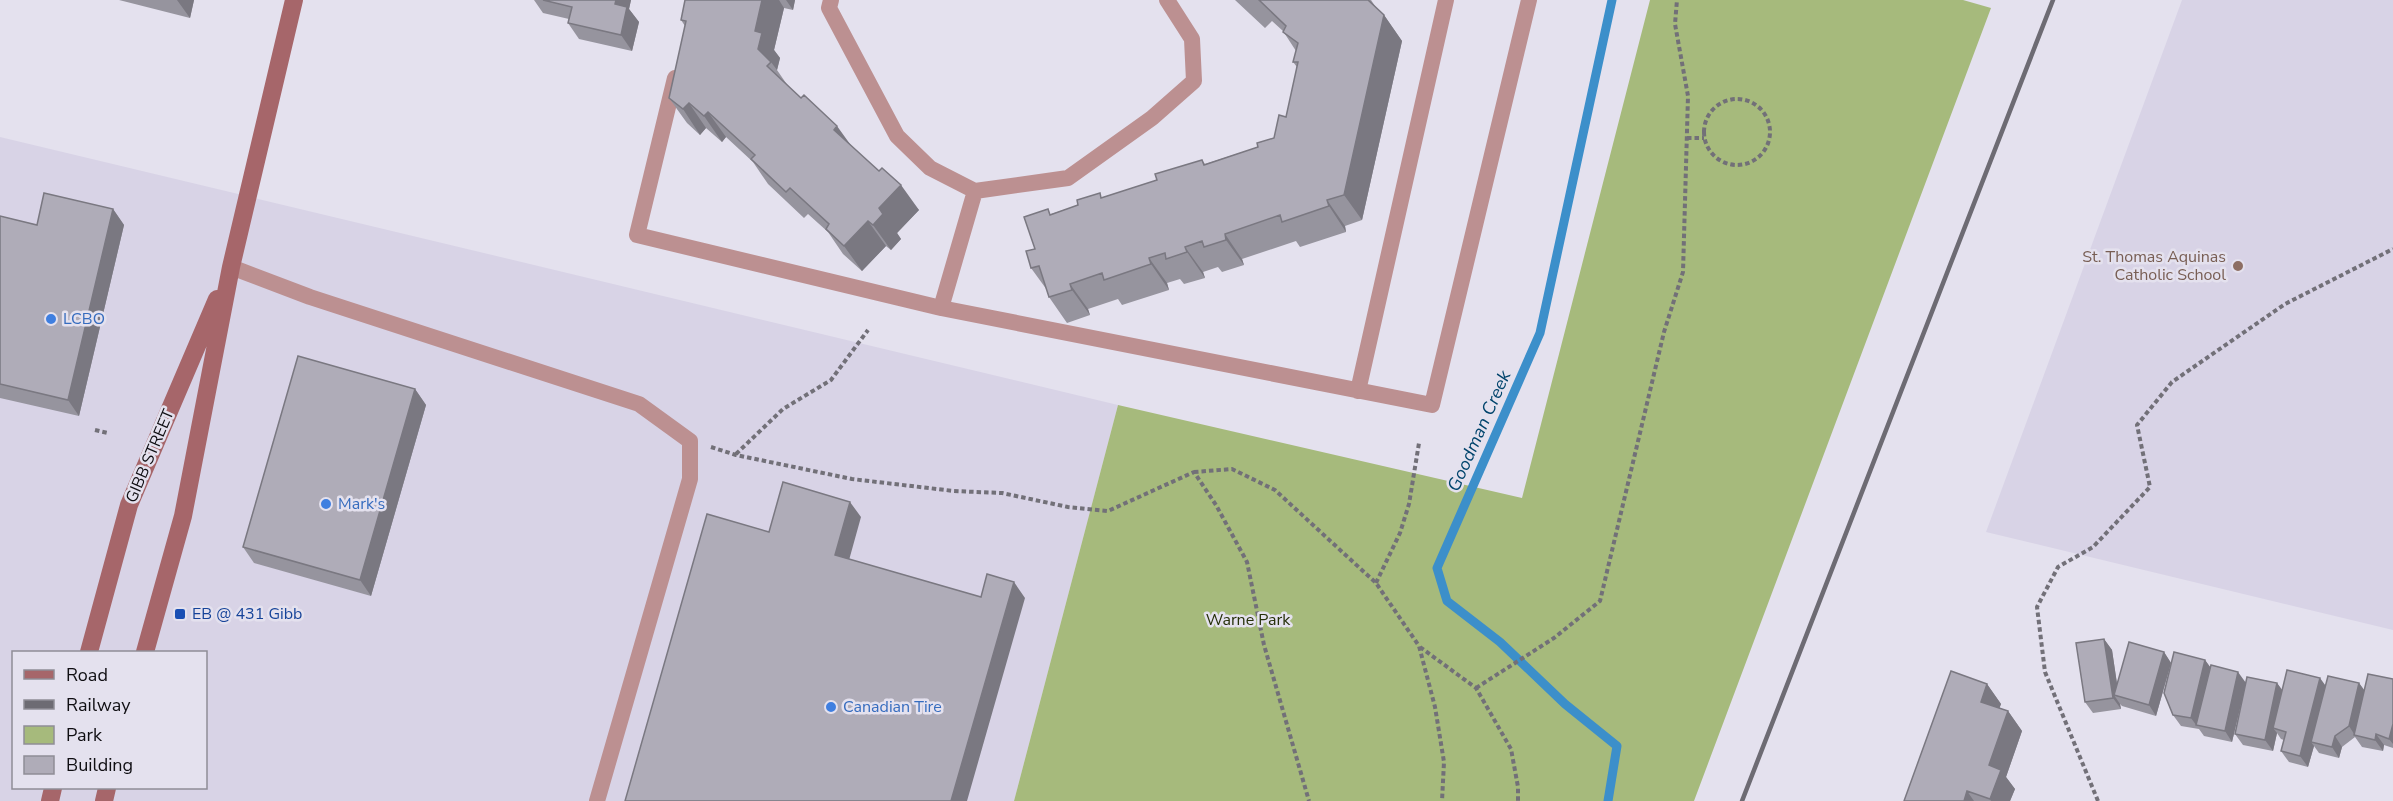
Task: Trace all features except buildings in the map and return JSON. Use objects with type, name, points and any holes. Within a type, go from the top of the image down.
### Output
[{"type":"main road","name":"GIBB STREET","points":[[145,651],[183,516],[231,267],[294,0]]},
{"type":"main road","name":"GIBB STREET","points":[[89,651],[129,505],[231,267]]},
{"type":"lane","points":[[831,0],[829,8],[897,136],[930,168],[975,191],[1068,178],[1152,118],[1194,81],[1192,39],[1167,0]]},
{"type":"lane","points":[[1358,391],[1446,0]]},
{"type":"lane","points":[[675,78],[637,235],[941,308],[1432,405],[1528,0]]},
{"type":"lane","points":[[941,308],[975,191]]},
{"type":"lane","points":[[231,267],[310,297],[639,404],[690,441],[690,479],[597,801]]},
{"type":"path","points":[[1476,688],[1554,639],[1600,601],[1664,332],[1683,272],[1688,96],[1675,24],[1677,0]]},
{"type":"path","points":[[1737,99],[1758,106],[1766,115],[1770,126],[1767,147],[1761,156],[1742,166],[1722,163],[1707,148],[1704,138],[1704,126],[1708,115],[1725,101],[1737,99]]},
{"type":"path","points":[[1687,138],[1704,138]]},
{"type":"path","points":[[2098,801],[2045,672],[2037,607],[2058,567],[2093,547],[2150,487],[2137,424],[2172,382],[2285,304],[2393,249]]},
{"type":"path","points":[[868,330],[831,380],[783,409],[735,455],[852,479],[954,491],[1002,493],[1068,507],[1108,511],[1194,472],[1232,469],[1275,490],[1376,583],[1419,646],[1436,707],[1444,762],[1442,801]]},
{"type":"path","points":[[95,429],[108,433]]},
{"type":"path","points":[[1376,583],[1400,533],[1409,504],[1419,443]]},
{"type":"path","points":[[1194,472],[1216,505],[1247,562],[1264,645],[1310,801]]},
{"type":"path","points":[[1419,646],[1476,688],[1511,749],[1518,787],[1518,801]]},
{"type":"shaded area","name":"St. Thomas Aquinas Catholic School","points":[[2182,0],[2393,0],[2393,630],[1986,532]]},
{"type":"shaded area","points":[[0,137],[1118,405],[1014,801],[0,801]]},
{"type":"green space","name":"Warne Park","points":[[1650,0],[1963,0],[1991,8],[1694,801],[1014,801],[1118,405],[1522,498]]},
{"type":"waterway","name":"Goodman Creek","points":[[1608,801],[1617,746],[1565,704],[1500,642],[1447,601],[1437,568],[1540,333],[1612,0]]},
{"type":"railway","points":[[1742,801],[2053,0]]},
{"type":"place","name":"St. Thomas Aquinas Catholic School","points":[[2238,266]]},
{"type":"place","name":"LCBO","points":[[51,319]]},
{"type":"place","name":"Mark's","points":[[326,504]]},
{"type":"place","name":"EB @ 431 Gibb","points":[[180,614]]},
{"type":"place","name":"Canadian Tire","points":[[831,707]]}]
